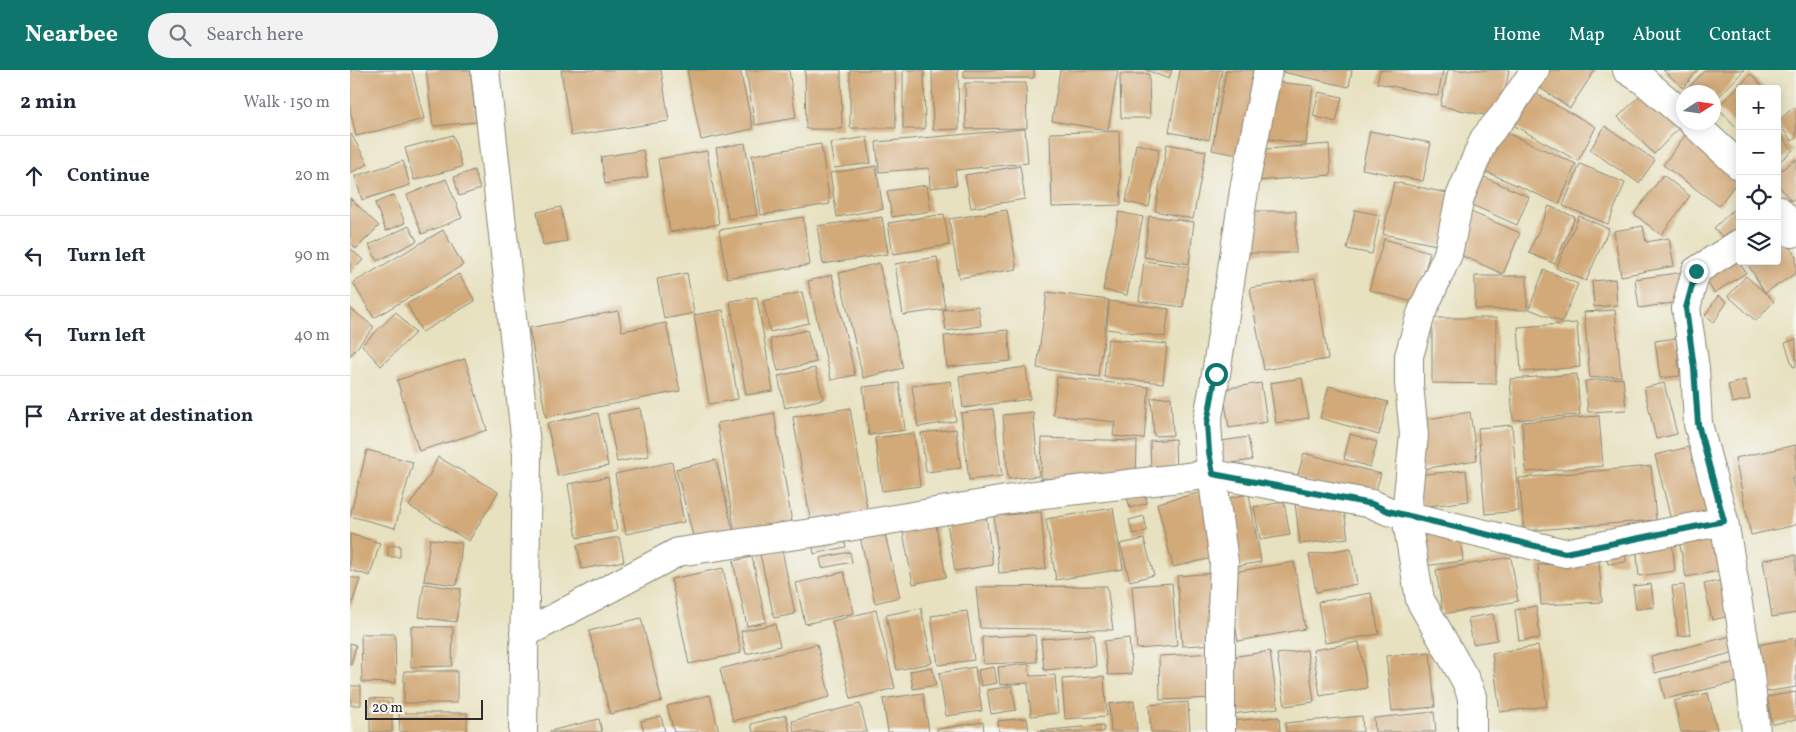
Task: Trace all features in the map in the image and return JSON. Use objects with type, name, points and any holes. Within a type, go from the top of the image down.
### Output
[{"type":"street","points":[[485,70],[527,454],[523,732]]},
{"type":"street","points":[[1220,732],[1224,562],[1209,452],[1207,423],[1245,184],[1268,70]]},
{"type":"street","points":[[1472,732],[1472,698],[1466,681],[1420,600],[1406,515],[1414,435],[1409,384],[1409,356],[1421,314],[1448,254],[1460,196],[1484,138],[1508,110],[1534,70]]},
{"type":"street","points":[[1627,70],[1643,80],[1676,108]]},
{"type":"street","points":[[1701,130],[1736,162]]},
{"type":"street","points":[[1736,246],[1696,271],[1686,308],[1694,368],[1698,424],[1724,521],[1750,675],[1756,732]]},
{"type":"street","points":[[524,634],[678,552],[819,532],[1035,494],[1213,474],[1372,504],[1388,511],[1565,553],[1724,521]]},
{"type":"building","points":[[350,70],[412,70],[424,119],[356,136],[350,110]]},
{"type":"building","points":[[426,70],[470,70],[476,122],[433,126]]},
{"type":"building","points":[[561,70],[661,70],[669,121],[571,136]]},
{"type":"building","points":[[687,70],[740,70],[753,129],[701,140]]},
{"type":"building","points":[[746,70],[789,70],[796,118],[755,125]]},
{"type":"building","points":[[805,70],[841,70],[842,129],[806,129]]},
{"type":"building","points":[[850,70],[895,70],[896,128],[850,128]]},
{"type":"building","points":[[903,70],[924,70],[925,129],[903,129]]},
{"type":"building","points":[[932,70],[958,70],[959,129],[933,130]]},
{"type":"building","points":[[964,70],[1034,70],[1034,78],[964,78]]},
{"type":"building","points":[[1060,70],[1118,70],[1108,130],[1052,121]]},
{"type":"building","points":[[1146,70],[1172,70],[1169,79]]},
{"type":"building","points":[[1180,70],[1222,70],[1209,140],[1169,132]]},
{"type":"building","points":[[1226,70],[1264,70],[1248,157],[1212,150]]},
{"type":"building","points":[[1284,70],[1352,70],[1349,87],[1283,72]]},
{"type":"building","points":[[1380,70],[1443,70],[1438,96],[1377,83]]},
{"type":"building","points":[[1448,70],[1509,70],[1500,118],[1440,106]]},
{"type":"building","points":[[1542,70],[1595,70],[1570,108],[1533,83]]},
{"type":"building","points":[[1663,70],[1698,70],[1686,85],[1680,85]]},
{"type":"building","points":[[1705,70],[1744,70],[1721,95],[1721,85],[1691,85]]},
{"type":"building","points":[[1120,74],[1149,74],[1150,118],[1121,118]]},
{"type":"building","points":[[1751,74],[1761,85],[1740,85]]},
{"type":"building","points":[[1268,81],[1313,86],[1306,144],[1262,138]]},
{"type":"building","points":[[965,83],[1026,83],[1027,128],[966,129]]},
{"type":"building","points":[[1736,89],[1736,127],[1721,111],[1721,103]]},
{"type":"building","points":[[1529,90],[1596,127],[1578,161],[1511,124]]},
{"type":"building","points":[[1646,90],[1676,119],[1677,130],[1654,154],[1618,117]]},
{"type":"building","points":[[1319,92],[1342,97],[1336,122],[1313,116]]},
{"type":"building","points":[[1794,107],[1796,109],[1796,138],[1792,141],[1781,127],[1781,118]]},
{"type":"building","points":[[1605,126],[1655,160],[1639,183],[1590,150]]},
{"type":"building","points":[[1496,128],[1576,164],[1559,204],[1478,168]]},
{"type":"building","points":[[1025,129],[1028,163],[955,170],[957,185],[930,188],[929,168],[879,172],[876,142]]},
{"type":"building","points":[[1119,131],[1121,205],[1052,207],[1050,133]]},
{"type":"building","points":[[1370,131],[1431,143],[1423,181],[1362,169]]},
{"type":"building","points":[[1687,133],[1736,175],[1736,183],[1719,206],[1663,165]]},
{"type":"building","points":[[350,135],[368,164],[350,173]]},
{"type":"building","points":[[453,135],[462,167],[414,180],[405,148]]},
{"type":"building","points":[[1781,136],[1793,150],[1781,160]]},
{"type":"building","points":[[867,137],[871,163],[834,168],[830,143]]},
{"type":"building","points":[[745,143],[757,215],[728,219],[716,148]]},
{"type":"building","points":[[821,144],[830,204],[761,215],[752,155]]},
{"type":"building","points":[[1136,144],[1159,149],[1149,207],[1126,202]]},
{"type":"building","points":[[1167,144],[1206,151],[1193,219],[1155,211]]},
{"type":"building","points":[[1329,144],[1331,175],[1257,181],[1255,150]]},
{"type":"building","points":[[643,150],[648,177],[605,184],[601,157]]},
{"type":"building","points":[[707,151],[719,224],[670,232],[658,159]]},
{"type":"building","points":[[1796,159],[1796,197],[1791,201],[1781,188],[1781,170]]},
{"type":"building","points":[[403,161],[410,185],[362,200],[355,176]]},
{"type":"building","points":[[1580,164],[1625,183],[1608,224],[1563,206]]},
{"type":"building","points":[[876,166],[883,209],[837,217],[830,173]]},
{"type":"building","points":[[1020,166],[1025,199],[971,208],[965,175]]},
{"type":"building","points":[[474,170],[480,189],[459,196],[454,177]]},
{"type":"building","points":[[1475,173],[1529,197],[1517,225],[1463,201]]},
{"type":"building","points":[[1663,175],[1690,196],[1661,235],[1634,214]]},
{"type":"building","points":[[446,179],[462,218],[422,234],[407,195]]},
{"type":"building","points":[[1394,182],[1457,195],[1446,247],[1383,234]]},
{"type":"building","points":[[927,185],[931,211],[892,217],[887,191]]},
{"type":"building","points":[[394,195],[405,223],[386,231],[375,203]]},
{"type":"building","points":[[350,198],[379,226],[356,249],[350,242]]},
{"type":"building","points":[[1549,206],[1575,217],[1555,264],[1529,253]]},
{"type":"building","points":[[561,207],[567,241],[543,245],[537,212]]},
{"type":"building","points":[[1736,207],[1736,239],[1730,245],[1714,228]]},
{"type":"building","points":[[1007,210],[1017,269],[959,278],[949,219]]},
{"type":"building","points":[[1355,210],[1380,215],[1372,254],[1347,249]]},
{"type":"building","points":[[1246,211],[1296,211],[1296,253],[1246,253]]},
{"type":"building","points":[[1119,212],[1143,217],[1127,295],[1103,290]]},
{"type":"building","points":[[1471,212],[1520,233],[1503,274],[1454,252]]},
{"type":"building","points":[[944,214],[949,245],[893,254],[888,223]]},
{"type":"building","points":[[1149,216],[1194,222],[1189,264],[1144,257]]},
{"type":"building","points":[[1579,216],[1609,229],[1586,281],[1556,268]]},
{"type":"building","points":[[803,217],[810,265],[727,278],[719,230]]},
{"type":"building","points":[[882,217],[888,254],[823,264],[817,226]]},
{"type":"building","points":[[409,226],[417,241],[377,261],[369,245]]},
{"type":"building","points":[[1643,226],[1646,242],[1669,238],[1674,266],[1621,276],[1614,231]]},
{"type":"building","points":[[443,230],[463,265],[374,318],[353,283]]},
{"type":"building","points":[[1784,236],[1796,256],[1796,273],[1765,293],[1748,265],[1781,265],[1781,238]]},
{"type":"building","points":[[1384,239],[1430,252],[1416,303],[1369,290]]},
{"type":"building","points":[[350,248],[363,260],[350,273]]},
{"type":"building","points":[[1733,253],[1736,258],[1736,265],[1741,265],[1746,273],[1714,293],[1702,273]]},
{"type":"building","points":[[937,257],[945,309],[903,315],[895,264]]},
{"type":"building","points":[[1144,261],[1189,267],[1183,307],[1139,301]]},
{"type":"building","points":[[879,263],[903,368],[863,378],[839,273]]},
{"type":"building","points":[[1544,270],[1578,284],[1562,322],[1529,309]]},
{"type":"building","points":[[1684,272],[1686,301],[1639,308],[1635,279]]},
{"type":"building","points":[[687,273],[694,313],[664,319],[657,279]]},
{"type":"building","points":[[459,274],[475,301],[422,332],[407,304]]},
{"type":"building","points":[[832,275],[855,375],[831,380],[808,281]]},
{"type":"building","points":[[1475,276],[1527,276],[1527,310],[1475,309]]},
{"type":"building","points":[[1746,276],[1774,301],[1756,321],[1728,296]]},
{"type":"building","points":[[1315,278],[1328,359],[1264,370],[1250,288]]},
{"type":"building","points":[[1615,279],[1617,305],[1594,307],[1592,281]]},
{"type":"building","points":[[802,292],[809,323],[770,332],[763,301]]},
{"type":"building","points":[[1047,292],[1109,300],[1099,377],[1037,368]]},
{"type":"building","points":[[1718,296],[1727,302],[1714,322],[1705,315]]},
{"type":"building","points":[[757,297],[773,391],[746,395],[730,301]]},
{"type":"building","points":[[1109,301],[1169,309],[1165,337],[1107,329]]},
{"type":"building","points":[[978,306],[981,326],[946,331],[943,310]]},
{"type":"building","points":[[350,308],[374,327],[350,356]]},
{"type":"building","points":[[723,310],[738,399],[709,404],[694,315]]},
{"type":"building","points":[[1615,310],[1621,376],[1590,378],[1584,312]]},
{"type":"building","points":[[618,311],[622,331],[666,323],[680,391],[546,417],[529,328]]},
{"type":"building","points":[[396,312],[415,333],[381,366],[362,345]]},
{"type":"building","points":[[1432,318],[1496,318],[1496,384],[1432,383]]},
{"type":"building","points":[[1577,323],[1580,367],[1521,372],[1518,327]]},
{"type":"building","points":[[807,330],[816,362],[778,371],[770,339]]},
{"type":"building","points":[[1008,330],[1011,361],[947,367],[944,336]]},
{"type":"building","points":[[1676,338],[1680,376],[1660,378],[1655,341]]},
{"type":"building","points":[[1108,339],[1167,344],[1163,383],[1104,377]]},
{"type":"building","points":[[1796,339],[1796,366],[1793,367],[1785,343]]},
{"type":"building","points":[[465,359],[487,430],[419,451],[397,380]]},
{"type":"building","points":[[1026,367],[1030,399],[963,408],[959,376]]},
{"type":"building","points":[[815,368],[823,399],[785,408],[778,376]]},
{"type":"building","points":[[1577,374],[1580,415],[1513,420],[1510,379]]},
{"type":"building","points":[[1057,377],[1149,387],[1144,439],[1113,436],[1115,422],[1053,415]]},
{"type":"building","points":[[1302,378],[1309,418],[1276,423],[1270,383]]},
{"type":"building","points":[[1623,378],[1626,410],[1588,412],[1585,381]]},
{"type":"building","points":[[1745,380],[1750,399],[1732,403],[1728,385]]},
{"type":"building","points":[[951,381],[956,421],[918,427],[912,386]]},
{"type":"building","points":[[899,383],[905,430],[869,435],[863,387]]},
{"type":"building","points":[[1261,383],[1267,422],[1229,428],[1223,389]]},
{"type":"building","points":[[1664,383],[1677,434],[1656,439],[1644,388]]},
{"type":"building","points":[[1329,386],[1388,402],[1379,435],[1320,418]]},
{"type":"building","points":[[1171,397],[1173,435],[1154,436],[1151,398]]},
{"type":"building","points":[[640,408],[649,456],[617,462],[608,414]]},
{"type":"building","points":[[850,408],[869,520],[812,530],[793,417]]},
{"type":"building","points":[[993,409],[1002,476],[969,480],[961,413]]},
{"type":"building","points":[[1033,412],[1039,476],[1008,479],[1003,415]]},
{"type":"building","points":[[1470,412],[1477,460],[1423,469],[1415,421]]},
{"type":"building","points":[[598,413],[608,466],[558,476],[547,423]]},
{"type":"building","points":[[774,413],[793,529],[736,539],[717,423]]},
{"type":"building","points":[[1599,416],[1603,466],[1526,472],[1522,422]]},
{"type":"building","points":[[1512,425],[1519,511],[1485,514],[1478,428]]},
{"type":"building","points":[[956,429],[961,468],[926,472],[921,433]]},
{"type":"building","points":[[914,433],[920,486],[882,491],[875,438]]},
{"type":"building","points":[[1350,434],[1377,442],[1370,467],[1344,459]]},
{"type":"building","points":[[1248,437],[1252,460],[1219,465],[1215,442]]},
{"type":"building","points":[[1042,438],[1137,441],[1136,481],[1041,478]]},
{"type":"building","points":[[1175,439],[1176,473],[1151,474],[1150,441]]},
{"type":"building","points":[[1796,445],[1796,477],[1792,478],[1796,496],[1796,525],[1751,535],[1735,458]]},
{"type":"building","points":[[1693,446],[1710,519],[1673,528],[1655,455]]},
{"type":"building","points":[[367,450],[413,462],[395,528],[350,516]]},
{"type":"building","points":[[1304,453],[1381,474],[1373,499],[1297,478]]},
{"type":"building","points":[[438,457],[498,492],[469,541],[409,506],[429,476]]},
{"type":"building","points":[[716,460],[733,530],[694,540],[676,469]]},
{"type":"building","points":[[672,462],[684,522],[626,534],[615,474]]},
{"type":"building","points":[[1651,466],[1656,520],[1524,531],[1519,478]]},
{"type":"building","points":[[1466,470],[1469,501],[1421,507],[1417,475]]},
{"type":"building","points":[[608,477],[617,531],[577,538],[568,484]]},
{"type":"building","points":[[1144,489],[1147,503],[1130,508],[1126,494]]},
{"type":"building","points":[[1202,492],[1217,557],[1173,567],[1157,503]]},
{"type":"building","points":[[1249,494],[1261,562],[1231,567],[1218,500]]},
{"type":"building","points":[[1342,497],[1348,538],[1300,544],[1295,503]]},
{"type":"building","points":[[1284,502],[1290,535],[1260,540],[1254,507]]},
{"type":"building","points":[[1113,508],[1123,569],[1056,580],[1046,519]]},
{"type":"building","points":[[1041,512],[1046,569],[999,573],[994,516]]},
{"type":"building","points":[[934,515],[946,577],[913,584],[901,522]]},
{"type":"building","points":[[986,516],[993,565],[955,571],[947,523]]},
{"type":"building","points":[[1144,516],[1147,531],[1133,534],[1129,520]]},
{"type":"building","points":[[882,522],[900,597],[875,603],[858,528]]},
{"type":"building","points":[[1717,529],[1725,570],[1686,577],[1678,536]]},
{"type":"building","points":[[842,531],[846,547],[814,554],[811,538]]},
{"type":"building","points":[[1459,531],[1463,561],[1423,566],[1419,537]]},
{"type":"building","points":[[1623,532],[1626,562],[1608,564],[1604,534]]},
{"type":"building","points":[[1671,532],[1675,571],[1639,576],[1635,536]]},
{"type":"building","points":[[350,534],[380,543],[370,576],[350,570]]},
{"type":"building","points":[[619,537],[624,561],[582,569],[577,545]]},
{"type":"building","points":[[430,539],[462,543],[457,585],[424,581]]},
{"type":"building","points":[[1144,539],[1154,575],[1130,581],[1120,544]]},
{"type":"building","points":[[400,545],[400,557],[388,557],[388,546]]},
{"type":"building","points":[[1351,548],[1357,584],[1316,592],[1309,555]]},
{"type":"building","points":[[782,550],[795,614],[774,618],[760,554]]},
{"type":"building","points":[[850,552],[852,562],[822,568],[820,558]]},
{"type":"building","points":[[1796,555],[1796,613],[1772,617],[1763,560]]},
{"type":"building","points":[[752,557],[766,622],[747,626],[733,561]]},
{"type":"building","points":[[1511,557],[1518,601],[1443,614],[1436,570]]},
{"type":"building","points":[[1599,561],[1602,602],[1541,605],[1538,565]]},
{"type":"building","points":[[1294,562],[1305,629],[1238,641],[1227,573]]},
{"type":"building","points":[[723,568],[741,653],[689,664],[671,579]]},
{"type":"building","points":[[844,572],[854,613],[805,624],[796,583]]},
{"type":"building","points":[[1215,573],[1220,644],[1182,646],[1177,576]]},
{"type":"building","points":[[350,577],[360,579],[350,610]]},
{"type":"building","points":[[1729,579],[1738,614],[1712,620],[1704,584]]},
{"type":"building","points":[[1172,583],[1177,646],[1137,649],[1132,586]]},
{"type":"building","points":[[424,584],[461,589],[456,622],[419,617]]},
{"type":"building","points":[[1651,584],[1654,607],[1636,609],[1633,586]]},
{"type":"building","points":[[1684,585],[1690,635],[1678,636],[1672,586]]},
{"type":"building","points":[[1107,586],[1113,630],[980,628],[976,587]]},
{"type":"building","points":[[1371,593],[1379,634],[1325,643],[1318,602]]},
{"type":"building","points":[[1536,606],[1540,638],[1519,641],[1515,610]]},
{"type":"building","points":[[921,608],[932,663],[897,670],[886,615]]},
{"type":"building","points":[[876,610],[895,688],[851,699],[832,621]]},
{"type":"building","points":[[967,611],[974,660],[938,665],[931,616]]},
{"type":"building","points":[[1493,614],[1497,640],[1473,644],[1468,618]]},
{"type":"building","points":[[641,618],[662,701],[610,714],[589,631]]},
{"type":"building","points":[[775,624],[780,646],[746,654],[741,631]]},
{"type":"building","points":[[411,626],[453,627],[452,666],[411,667]]},
{"type":"building","points":[[361,634],[395,634],[396,683],[362,682]]},
{"type":"building","points":[[1035,635],[1037,662],[983,664],[982,637]]},
{"type":"building","points":[[1094,635],[1096,666],[1044,670],[1041,639]]},
{"type":"building","points":[[1735,635],[1739,651],[1655,673],[1651,656]]},
{"type":"building","points":[[1129,638],[1132,674],[1108,675],[1104,641]]},
{"type":"building","points":[[1796,638],[1796,687],[1765,692],[1757,645]]},
{"type":"building","points":[[1359,642],[1367,688],[1320,696],[1313,650]]},
{"type":"building","points":[[350,643],[356,645],[351,665],[350,665]]},
{"type":"building","points":[[817,644],[830,697],[733,721],[720,669]]},
{"type":"building","points":[[1538,646],[1547,706],[1500,712],[1492,653]]},
{"type":"building","points":[[1307,650],[1314,702],[1285,706],[1277,654]]},
{"type":"building","points":[[1270,651],[1278,708],[1233,714],[1225,658]]},
{"type":"building","points":[[1430,652],[1435,707],[1392,711],[1386,656]]},
{"type":"building","points":[[1217,653],[1219,698],[1160,700],[1159,656]]},
{"type":"building","points":[[1737,662],[1742,681],[1665,699],[1660,679]]},
{"type":"building","points":[[1029,664],[1030,676],[1055,675],[1058,713],[1031,716],[1028,683],[1000,685],[998,667]]},
{"type":"building","points":[[932,667],[936,685],[913,689],[910,671]]},
{"type":"building","points":[[975,667],[982,711],[946,716],[939,673]]},
{"type":"building","points":[[994,667],[997,683],[981,686],[978,670]]},
{"type":"building","points":[[404,671],[457,671],[457,703],[404,703]]},
{"type":"building","points":[[1104,676],[1107,716],[1065,719],[1062,679]]},
{"type":"building","points":[[350,686],[361,686],[361,705],[350,705]]},
{"type":"building","points":[[1012,686],[1016,710],[991,714],[987,690]]},
{"type":"building","points":[[1796,692],[1796,720],[1772,724],[1767,697]]},
{"type":"building","points":[[923,693],[929,732],[888,732],[883,699]]},
{"type":"building","points":[[1708,693],[1717,731],[1681,732],[1674,701]]},
{"type":"building","points":[[710,695],[719,732],[674,732],[667,706]]},
{"type":"building","points":[[370,698],[392,699],[392,732],[370,732]]},
{"type":"building","points":[[1134,701],[1137,732],[1111,732],[1109,704]]},
{"type":"building","points":[[1188,702],[1190,732],[1151,732],[1149,705]]},
{"type":"building","points":[[860,704],[867,732],[794,732],[792,721]]},
{"type":"building","points":[[1434,712],[1436,732],[1375,732],[1374,718]]},
{"type":"building","points":[[399,713],[467,713],[467,732],[400,732]]},
{"type":"building","points":[[786,715],[790,732],[753,732],[751,724]]},
{"type":"building","points":[[661,716],[665,732],[644,732],[641,721]]},
{"type":"building","points":[[1362,716],[1363,732],[1286,732],[1285,723]]},
{"type":"building","points":[[1279,717],[1280,732],[1231,732],[1230,721]]},
{"type":"building","points":[[1027,718],[1029,732],[999,732],[998,721]]},
{"type":"building","points":[[599,719],[602,732],[550,732],[550,731]]},
{"type":"building","points":[[983,722],[984,732],[937,732],[937,729]]},
{"type":"building","points":[[1104,725],[1104,732],[1038,731]]},
{"type":"route","points":[[1216,374],[1207,423],[1213,474],[1372,504],[1388,511],[1565,553],[1724,521],[1698,424],[1694,368],[1686,308],[1696,271]]}]
